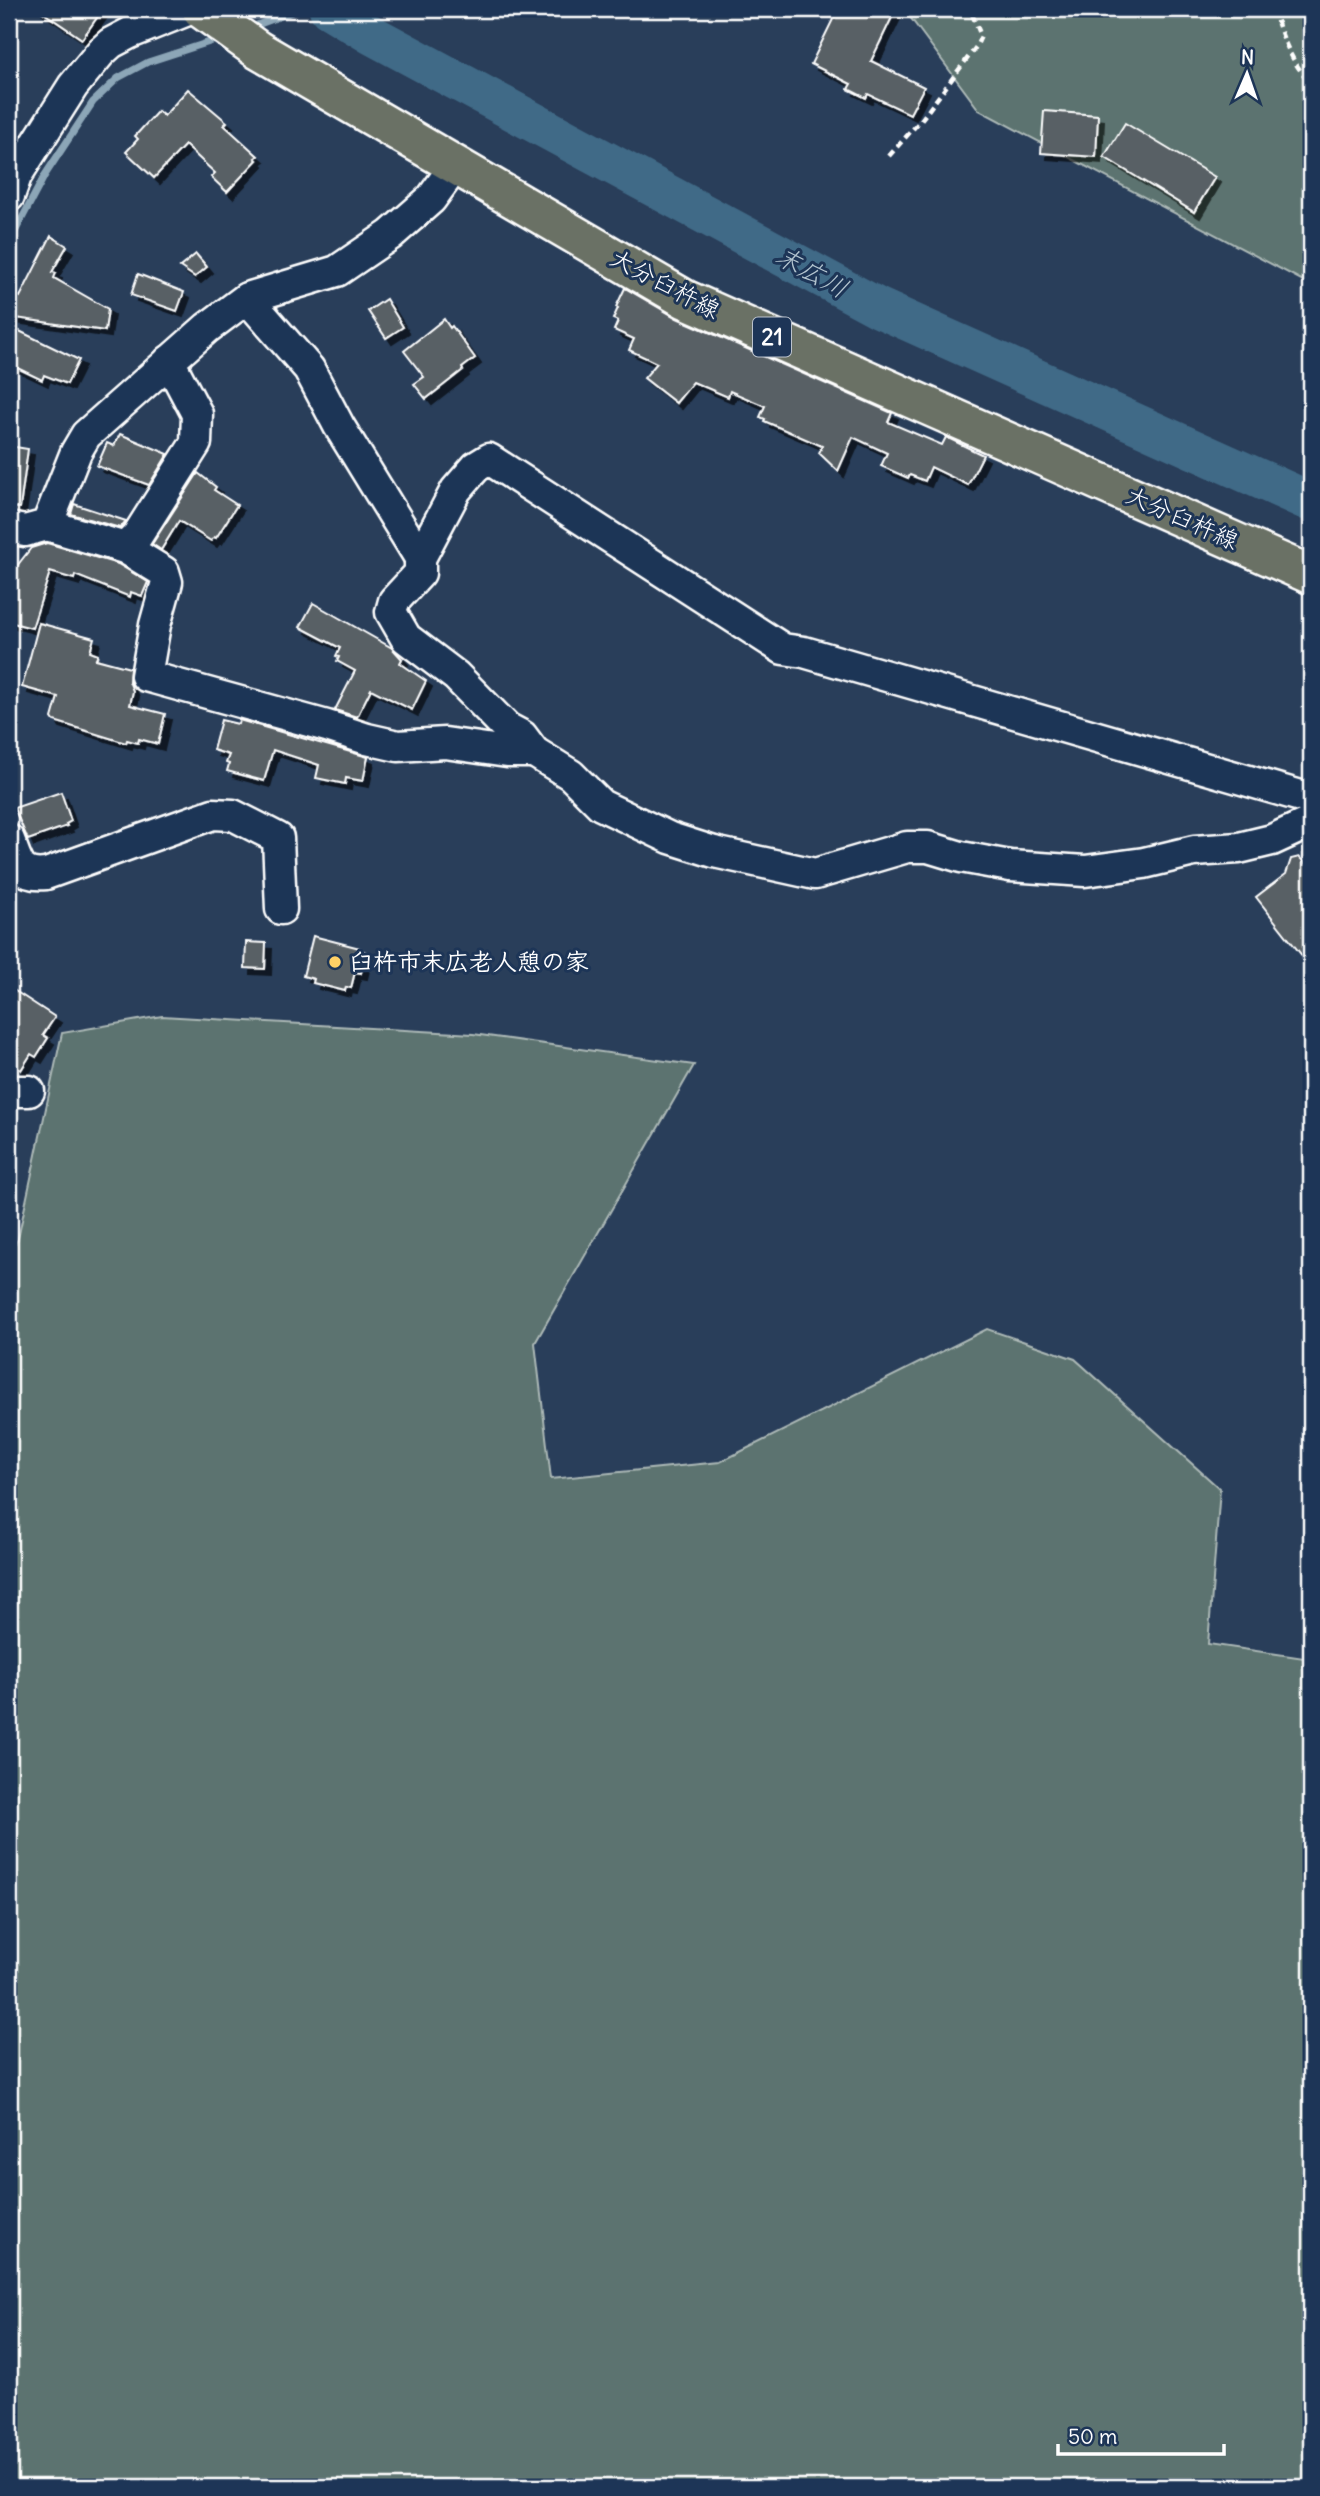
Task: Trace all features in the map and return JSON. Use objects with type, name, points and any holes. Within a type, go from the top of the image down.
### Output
[{"type":"main road","name":"大分臼杵線","points":[[199,10],[258,50],[685,299],[1311,575]]},
{"type":"street","points":[[9,196],[16,176],[73,86],[101,52],[130,33],[199,10]]},
{"type":"street","points":[[47,524],[57,495],[86,435],[169,361],[207,328],[247,299],[337,271],[390,235],[431,199],[456,166]]},
{"type":"street","points":[[247,299],[309,369],[339,426],[420,558]]},
{"type":"street","points":[[125,548],[137,536],[196,443],[197,414],[169,361]]},
{"type":"street","points":[[1311,799],[804,652],[783,649],[489,459],[476,467],[456,489],[420,558],[420,573],[394,601],[391,612],[406,638],[456,676],[507,728],[522,736],[534,752],[571,775],[601,805],[670,838],[713,852],[814,874],[907,847],[928,847],[961,857],[1010,866],[1085,871],[1144,863],[1194,850],[1239,848],[1272,840],[1311,822]]},
{"type":"street","points":[[9,528],[25,531],[47,524],[125,548],[164,572],[167,582],[155,625],[146,677],[388,744],[445,743],[507,752],[534,752]]},
{"type":"street","points":[[9,840],[20,867],[26,874],[34,876],[213,814],[233,815],[278,838],[281,909]]},
{"type":"path","points":[[889,156],[921,120],[976,47],[981,36],[970,9]]},
{"type":"path","points":[[1273,9],[1287,49],[1311,83]]},
{"type":"green space","points":[[904,9],[1311,9],[1311,285],[979,110]]},
{"type":"green space","points":[[162,1016],[473,1034],[694,1065],[535,1343],[551,1479],[720,1462],[987,1329],[1075,1359],[1220,1489],[1208,1644],[1311,1659],[1311,2487],[9,2487],[9,1255],[18,1239],[62,1033]]},
{"type":"building","points":[[38,9],[103,9],[82,39]]},
{"type":"building","points":[[838,9],[896,9],[871,61],[924,87],[910,114],[868,94],[866,98],[848,89],[851,84],[811,64]]},
{"type":"building","points":[[188,89],[227,122],[224,125],[258,156],[227,192],[211,177],[215,173],[185,145],[154,178],[126,152],[138,139],[135,136],[158,111],[164,116]]},
{"type":"building","points":[[1044,111],[1098,115],[1096,157],[1041,153]]},
{"type":"building","points":[[1125,123],[1215,177],[1194,212],[1104,157]]},
{"type":"building","points":[[51,236],[67,246],[52,272],[56,273],[54,278],[108,309],[105,331],[9,317],[9,291],[20,297]]},
{"type":"building","points":[[196,254],[207,267],[195,277],[180,267]]},
{"type":"building","points":[[138,274],[184,292],[177,311],[131,295]]},
{"type":"building","points":[[625,288],[677,318],[892,413],[888,422],[942,445],[946,437],[983,455],[968,485],[931,467],[925,481],[910,475],[908,478],[881,466],[887,453],[853,437],[838,471],[819,453],[822,446],[764,421],[765,419],[760,417],[765,406],[730,391],[728,397],[693,382],[676,403],[644,378],[657,363],[629,350],[634,339],[614,330],[618,321],[613,319],[618,308],[616,307]]},
{"type":"building","points":[[386,299],[403,327],[386,338],[368,311]]},
{"type":"building","points":[[444,319],[475,358],[426,399],[414,384],[424,377],[404,351]]},
{"type":"building","points":[[9,326],[79,360],[67,384],[44,375],[42,380],[9,364]]},
{"type":"building","points":[[120,434],[168,454],[149,485],[97,466],[107,443],[114,446]]},
{"type":"building","points":[[9,446],[28,449],[20,508],[9,507]]},
{"type":"building","points":[[198,473],[216,487],[214,490],[237,505],[216,538],[211,541],[179,521],[161,550],[152,544]]},
{"type":"building","points":[[74,504],[126,521],[120,528],[71,514]]},
{"type":"building","points":[[47,543],[118,564],[148,582],[142,596],[131,592],[130,597],[75,575],[74,579],[50,572],[32,628],[9,622],[9,576],[31,548]]},
{"type":"building","points":[[313,603],[392,648],[402,659],[400,663],[426,681],[412,710],[371,689],[357,717],[335,710],[355,671],[337,661],[340,648],[300,627]]},
{"type":"building","points":[[39,623],[94,638],[90,652],[98,655],[96,659],[130,668],[129,681],[133,691],[130,705],[165,714],[158,744],[139,739],[138,743],[127,740],[126,743],[54,721],[52,718],[58,697],[22,687]]},
{"type":"building","points":[[221,720],[238,724],[239,720],[368,757],[363,781],[346,778],[345,784],[316,778],[319,765],[273,750],[264,781],[227,771],[229,755],[213,750]]},
{"type":"building","points":[[61,792],[71,821],[67,826],[28,840],[14,808]]},
{"type":"building","points":[[1299,857],[1311,869],[1311,967],[1256,897],[1286,874],[1291,859]]},
{"type":"building","name":"臼杵市末広老人憩の家","points":[[313,936],[366,952],[361,973],[355,972],[351,988],[346,987],[345,991],[313,983],[314,979],[303,976]]},
{"type":"building","points":[[246,942],[266,943],[265,969],[245,968]]},
{"type":"building","points":[[9,987],[55,1017],[43,1035],[48,1038],[36,1057],[31,1054],[21,1070],[9,1062]]},
{"type":"waterway","points":[[249,28],[300,9]]},
{"type":"waterway","name":"末広川","points":[[329,9],[372,35],[879,308],[1311,502]]},
{"type":"waterway","points":[[9,243],[45,175],[93,102],[118,78],[148,62],[222,38]]},
{"type":"place","name":"臼杵市末広老人憩の家","points":[[335,962]]}]
